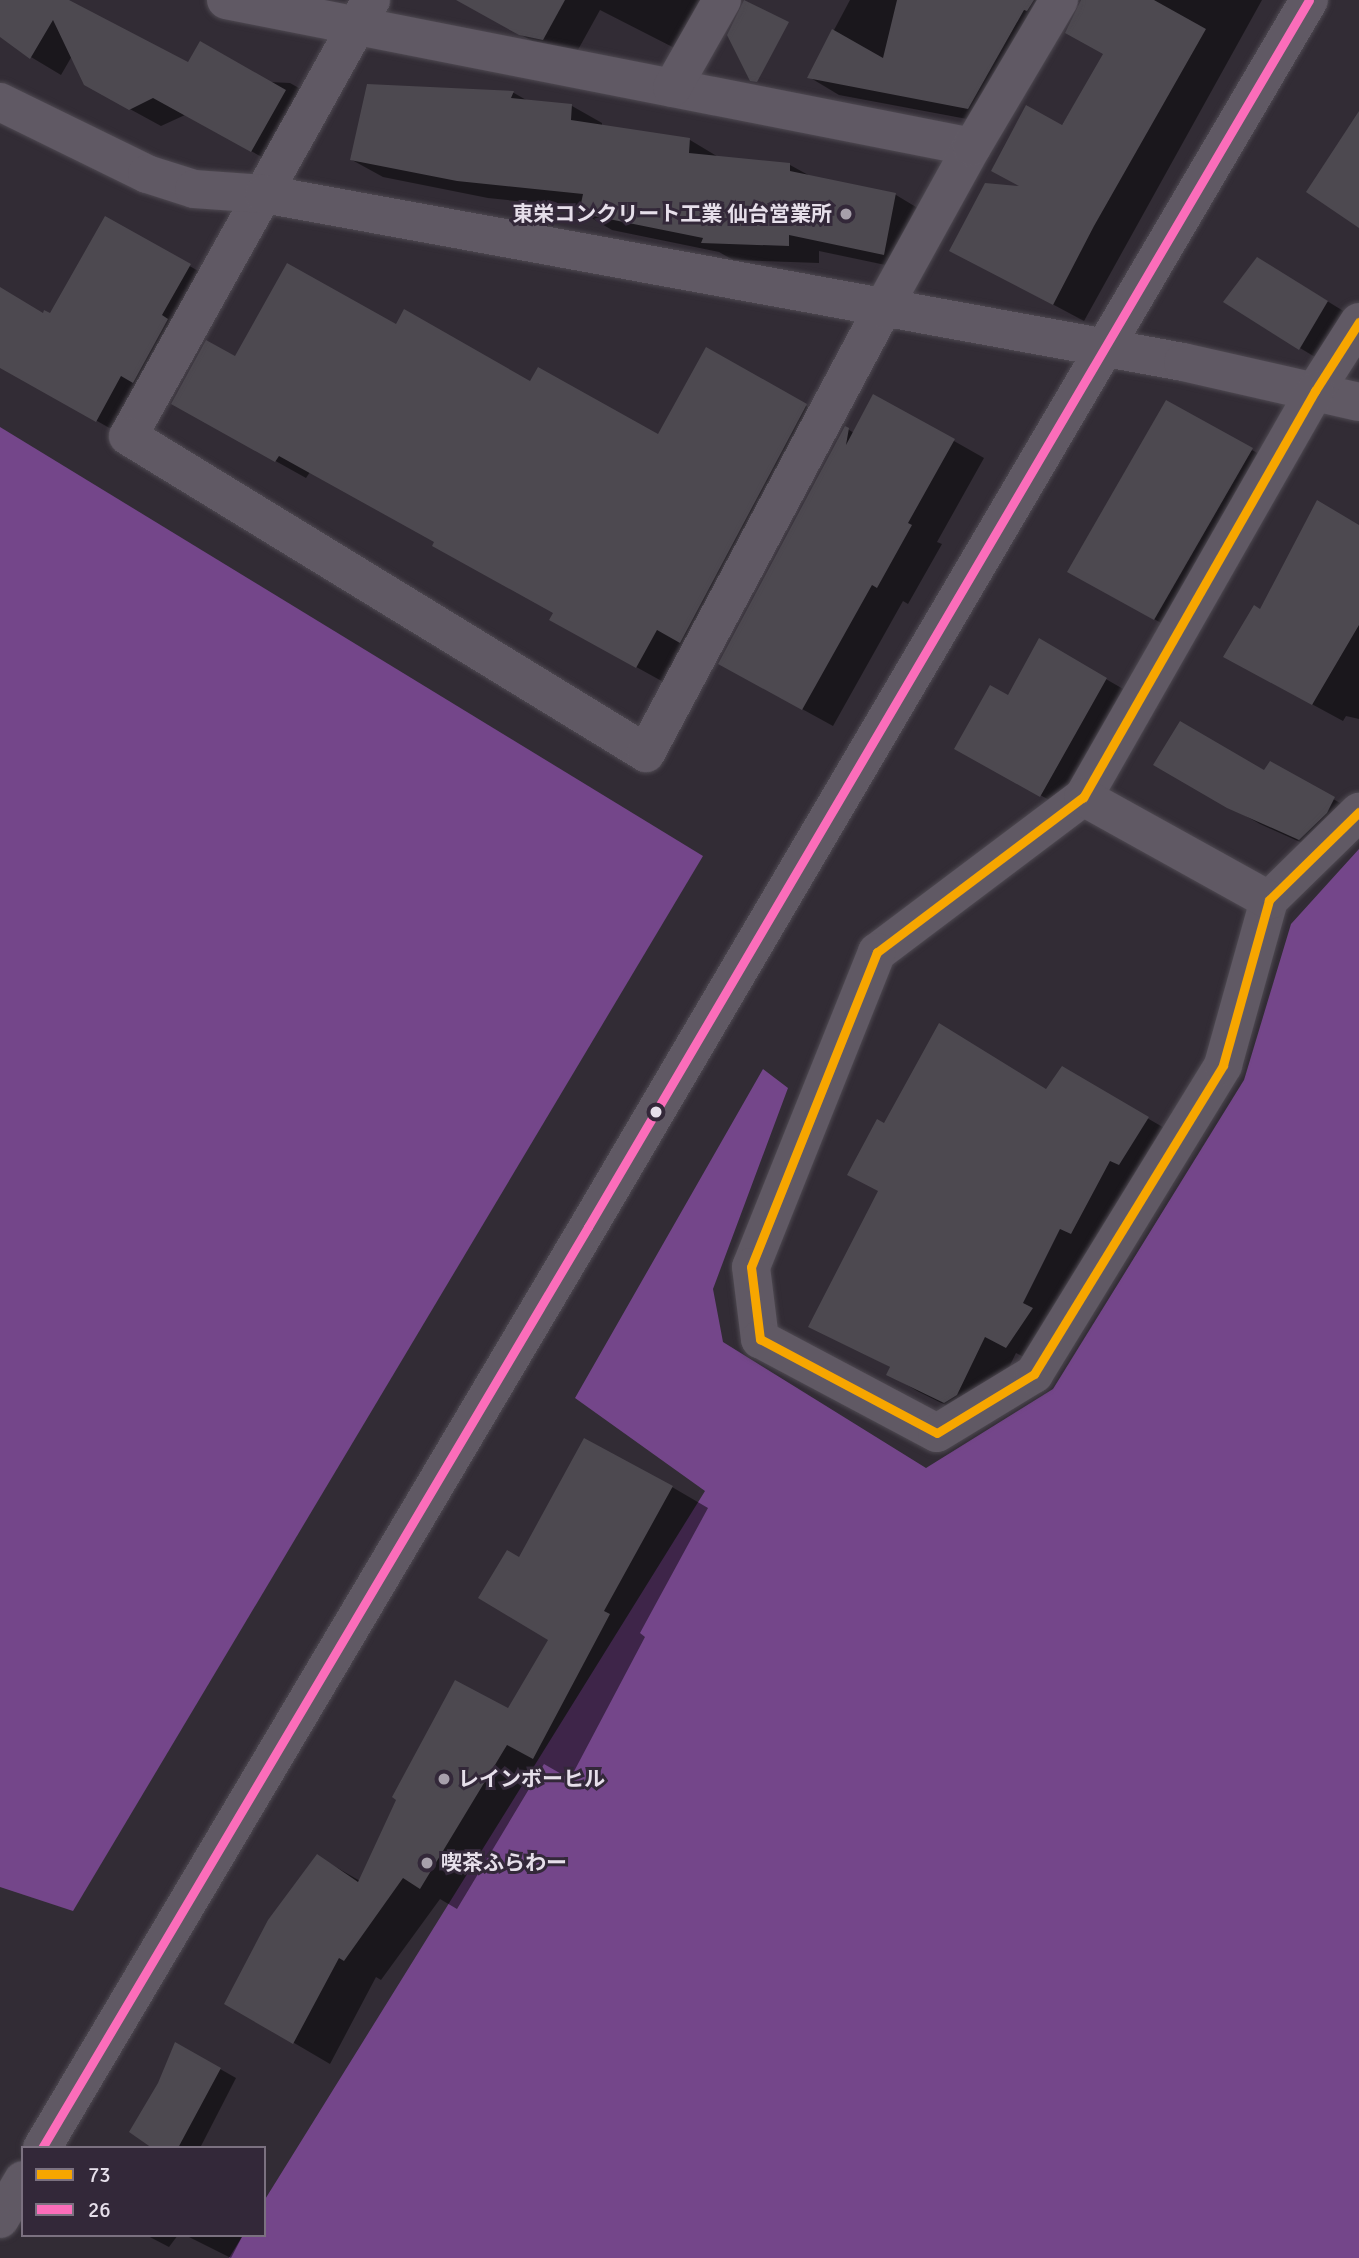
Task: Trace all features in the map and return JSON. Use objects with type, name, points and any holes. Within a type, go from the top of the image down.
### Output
[{"type":"street","points":[[226,0],[363,13],[672,88],[972,147]]},
{"type":"street","points":[[672,88],[722,0]]},
{"type":"street","points":[[363,13],[128,436],[646,753],[883,308],[972,147],[1059,0]]},
{"type":"street","points":[[43,2146],[1309,0]]},
{"type":"street","points":[[0,102],[147,174],[194,189],[264,194],[1105,348],[1359,402]]},
{"type":"street","points":[[1359,322],[1315,391],[1083,797],[877,952],[751,1267],[760,1339],[937,1433],[1034,1374],[1223,1065],[1269,900],[1359,812]]},
{"type":"street","points":[[1083,797],[1269,900]]},
{"type":"street","points":[[0,2219],[21,2183]]},
{"type":"shaded area","points":[[0,427],[703,856],[73,1911],[0,1887]]},
{"type":"shaded area","points":[[1359,849],[1359,2258],[229,2258],[242,2237],[266,2237],[266,2198],[705,1491],[575,1398],[763,1069],[788,1088],[713,1289],[723,1342],[926,1468],[1053,1389],[1244,1080],[1291,924]]},
{"type":"building","points":[[0,0],[69,0],[188,62],[200,41],[286,90],[251,152],[153,98],[129,110],[84,85],[53,20],[30,59],[0,37]]},
{"type":"building","points":[[456,0],[565,0],[543,40],[519,35]]},
{"type":"building","points":[[744,0],[789,22],[757,82],[750,81],[727,35]]},
{"type":"building","points":[[897,0],[1034,0],[1027,11],[1024,10],[968,109],[807,78],[832,29],[883,58]]},
{"type":"building","points":[[1081,0],[1154,0],[1206,29],[1094,226],[1053,305],[949,251],[985,183],[1019,186],[991,171],[1026,105],[1062,125],[1103,54],[1065,33]]},
{"type":"building","points":[[367,84],[514,91],[511,98],[572,104],[571,120],[690,138],[689,153],[790,163],[790,171],[896,193],[884,255],[789,235],[789,246],[701,243],[703,238],[579,213],[583,194],[457,181],[350,160]]},
{"type":"building","points":[[1359,111],[1359,228],[1306,192]]},
{"type":"building","points":[[105,216],[191,264],[162,315],[168,319],[133,383],[121,376],[96,422],[0,368],[0,287],[43,313],[44,310],[50,313]]},
{"type":"building","points":[[1257,257],[1328,301],[1299,350],[1223,302]]},
{"type":"building","points":[[287,263],[396,324],[404,309],[530,381],[538,367],[658,434],[706,347],[807,404],[680,643],[657,630],[636,668],[549,620],[553,613],[432,546],[434,542],[279,456],[275,462],[171,404],[206,340],[235,356]]},
{"type":"building","points":[[873,394],[955,439],[908,523],[912,525],[877,588],[872,585],[802,710],[718,664],[845,426],[849,428],[846,445]]},
{"type":"building","points":[[1166,400],[1253,448],[1154,620],[1067,572]]},
{"type":"building","points":[[1317,500],[1359,525],[1359,625],[1312,705],[1223,657],[1254,605],[1260,609]]},
{"type":"building","points":[[1039,638],[1107,678],[1040,797],[954,749],[990,685],[1008,695]]},
{"type":"building","points":[[1180,721],[1264,770],[1270,761],[1335,797],[1327,813],[1299,840],[1227,808],[1153,765]]},
{"type":"building","points":[[939,1023],[1046,1089],[1062,1066],[1149,1117],[1119,1165],[1110,1161],[1071,1234],[1060,1229],[1023,1303],[1033,1308],[1006,1348],[985,1337],[957,1395],[944,1403],[886,1375],[890,1367],[808,1327],[878,1191],[847,1175],[877,1119],[884,1123]]},
{"type":"building","points":[[584,1438],[673,1486],[604,1611],[610,1614],[533,1759],[507,1745],[420,1889],[403,1878],[344,1961],[339,1958],[293,2044],[224,2004],[268,1920],[317,1854],[358,1882],[396,1800],[392,1797],[455,1680],[508,1708],[548,1640],[478,1598],[507,1550],[519,1557]]},
{"type":"building","points":[[175,2042],[221,2068],[179,2146],[149,2146],[129,2132],[158,2083]]},
{"type":"transit line","name":"26","points":[[43,2146],[588,1227],[1309,0]]},
{"type":"transit line","name":"73","points":[[1359,322],[1315,391],[1083,797],[877,952],[751,1267],[760,1339],[937,1433],[1034,1374],[1223,1065],[1269,900],[1359,812]]},
{"type":"place","name":"東栄コンクリート工業 仙台営業所","points":[[846,214]]},
{"type":"place","name":"レインボーヒル","points":[[444,1779]]},
{"type":"place","name":"喫茶ふらわー","points":[[427,1863]]}]
